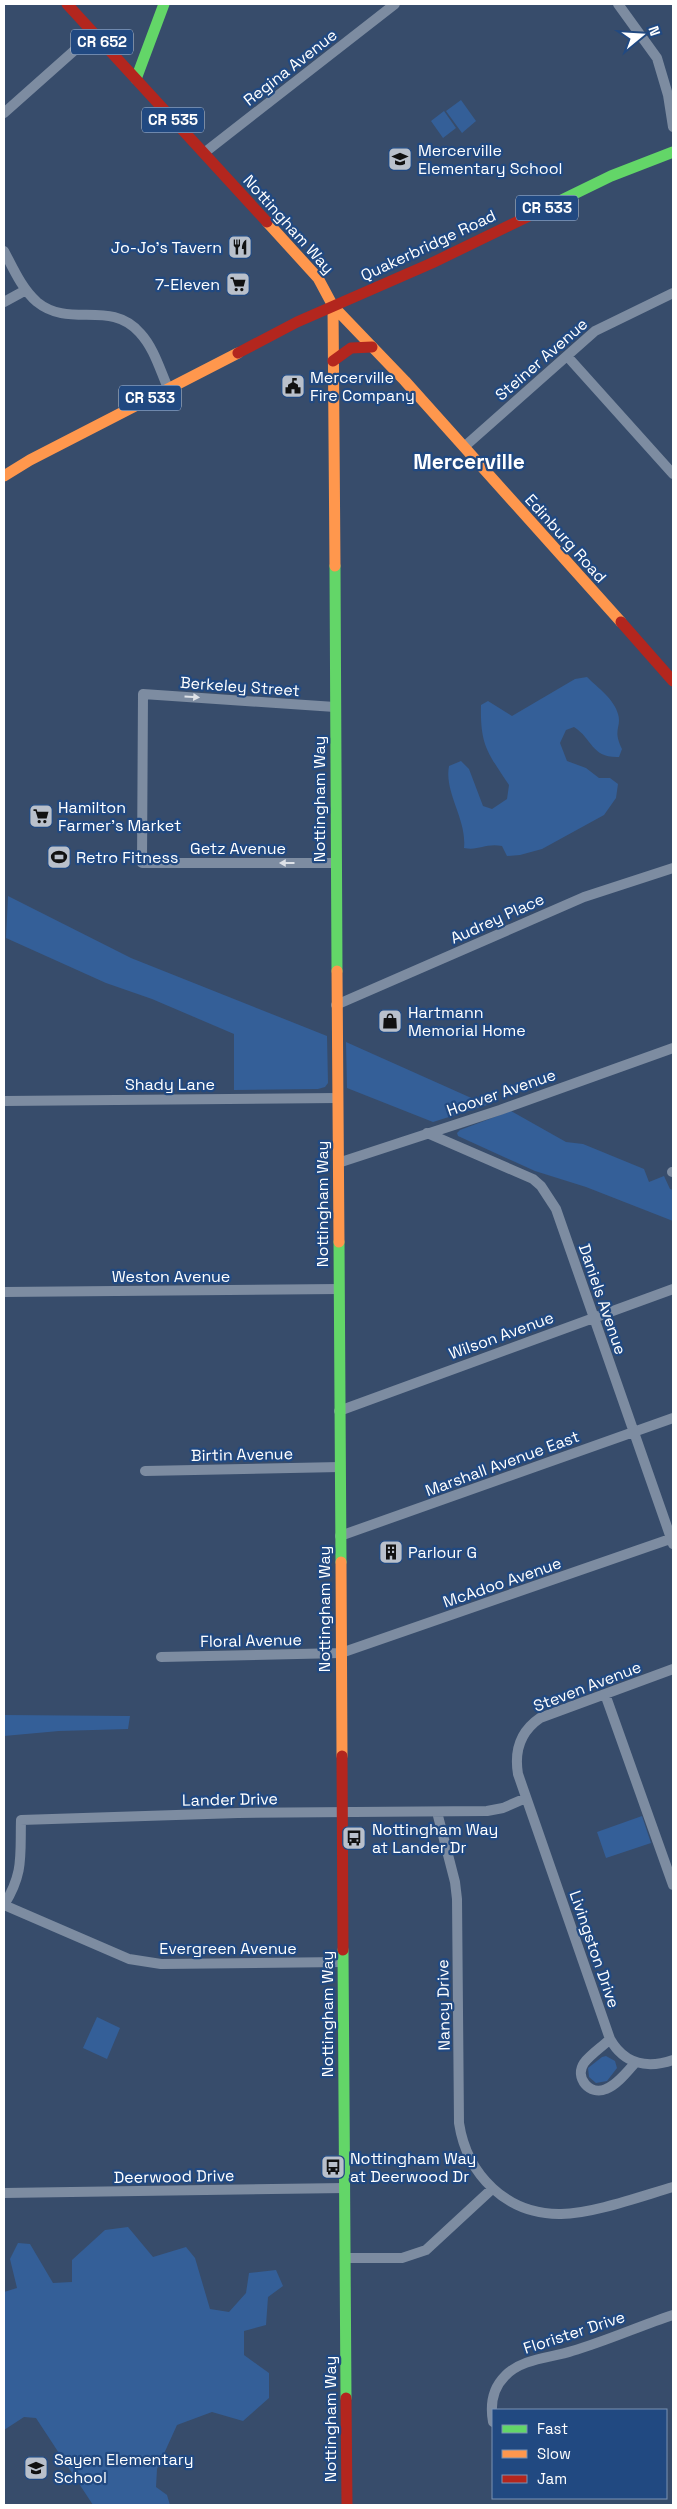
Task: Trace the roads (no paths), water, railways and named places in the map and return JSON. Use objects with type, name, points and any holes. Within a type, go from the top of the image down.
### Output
[{"type":"street","name":"Nottingham Way","points":[[68,4],[318,278],[333,306],[347,2505]]},
{"type":"street","points":[[136,79],[164,4]]},
{"type":"street","name":"Regina Avenue","points":[[204,153],[395,4]]},
{"type":"street","points":[[618,4],[657,58],[668,94],[673,127]]},
{"type":"street","points":[[4,113],[94,33]]},
{"type":"street","name":"Quakerbridge Road","points":[[333,306],[432,263],[611,176],[673,152]]},
{"type":"street","points":[[4,251],[26,290],[45,308],[68,315],[108,315],[130,324],[146,341],[168,388]]},
{"type":"street","points":[[4,302],[26,290]]},
{"type":"street","name":"Steiner Avenue","points":[[464,447],[595,331],[673,293]]},
{"type":"street","name":"Edinburg Road","points":[[333,306],[464,447],[673,681]]},
{"type":"street","name":"CR 533","points":[[4,476],[168,388],[297,322],[333,306]]},
{"type":"street","points":[[333,360],[346,349],[356,345],[372,347]]},
{"type":"street","points":[[567,356],[673,474]]},
{"type":"street","name":"Berkeley Street","points":[[142,864],[143,694],[335,707]]},
{"type":"street","name":"Getz Avenue","points":[[142,864],[336,863]]},
{"type":"street","name":"Audrey Place","points":[[336,1005],[584,897],[673,868]]},
{"type":"street","name":"Hoover Avenue","points":[[338,1163],[673,1048]]},
{"type":"street","name":"Shady Lane","points":[[4,1101],[337,1098]]},
{"type":"street","name":"Daniels Avenue","points":[[427,1133],[533,1179],[541,1186],[556,1209],[673,1540]]},
{"type":"street","name":"Weston Avenue","points":[[4,1292],[338,1289]]},
{"type":"street","name":"Wilson Avenue","points":[[339,1411],[673,1289]]},
{"type":"street","name":"Marshall Avenue East","points":[[340,1536],[673,1418]]},
{"type":"street","name":"Birtin Avenue","points":[[144,1470],[340,1467]]},
{"type":"street","name":"McAdoo Avenue","points":[[341,1653],[673,1540]]},
{"type":"street","name":"Floral Avenue","points":[[161,1657],[341,1653]]},
{"type":"street","name":"Steven Avenue","points":[[526,1798],[516,1761],[517,1751],[526,1731],[540,1718],[673,1669]]},
{"type":"street","points":[[605,1694],[673,1885]]},
{"type":"street","name":"Lander Drive","points":[[4,1905],[17,1883],[19,1874],[21,1820],[238,1813],[487,1811],[503,1808],[526,1798]]},
{"type":"street","name":"Livingston Drive","points":[[526,1798],[610,2039],[620,2054],[635,2064]]},
{"type":"street","name":"Nancy Drive","points":[[436,1812],[455,1882],[457,1898],[460,2130],[473,2166],[492,2190],[517,2206],[532,2211],[562,2214],[579,2212],[673,2187]]},
{"type":"street","name":"Evergreen Avenue","points":[[4,1905],[130,1959],[146,1963],[343,1962]]},
{"type":"street","points":[[610,2039],[585,2062],[581,2069],[584,2083],[592,2090],[606,2090],[635,2064],[653,2064],[673,2060]]},
{"type":"street","name":"Deerwood Drive","points":[[4,2193],[345,2188]]},
{"type":"street","points":[[345,2258],[402,2258],[426,2250],[492,2190]]},
{"type":"street","name":"Florister Drive","points":[[492,2409],[494,2394],[505,2376],[522,2364],[572,2352],[673,2315]]},
{"type":"place","name":"Mercerville Elementary School","points":[[400,159]]},
{"type":"place","name":"Jo-Jo's Tavern","points":[[240,247]]},
{"type":"place","name":"7-Eleven","points":[[238,284]]},
{"type":"place","name":"Mercerville Fire Company","points":[[293,386]]},
{"type":"place","name":"Hamilton Farmer's Market","points":[[41,816]]},
{"type":"place","name":"Retro Fitness","points":[[59,857]]},
{"type":"place","name":"Hartmann Memorial Home","points":[[390,1021]]},
{"type":"place","name":"Parlour G","points":[[391,1552]]},
{"type":"place","name":"Nottingham Way at Lander Dr","points":[[354,1838]]},
{"type":"place","name":"Nottingham Way at Deerwood Dr","points":[[333,2167]]},
{"type":"place","name":"Sayen Elementary School","points":[[36,2468]]},
{"type":"district","name":"Mercerville","points":[[469,462]]}]
